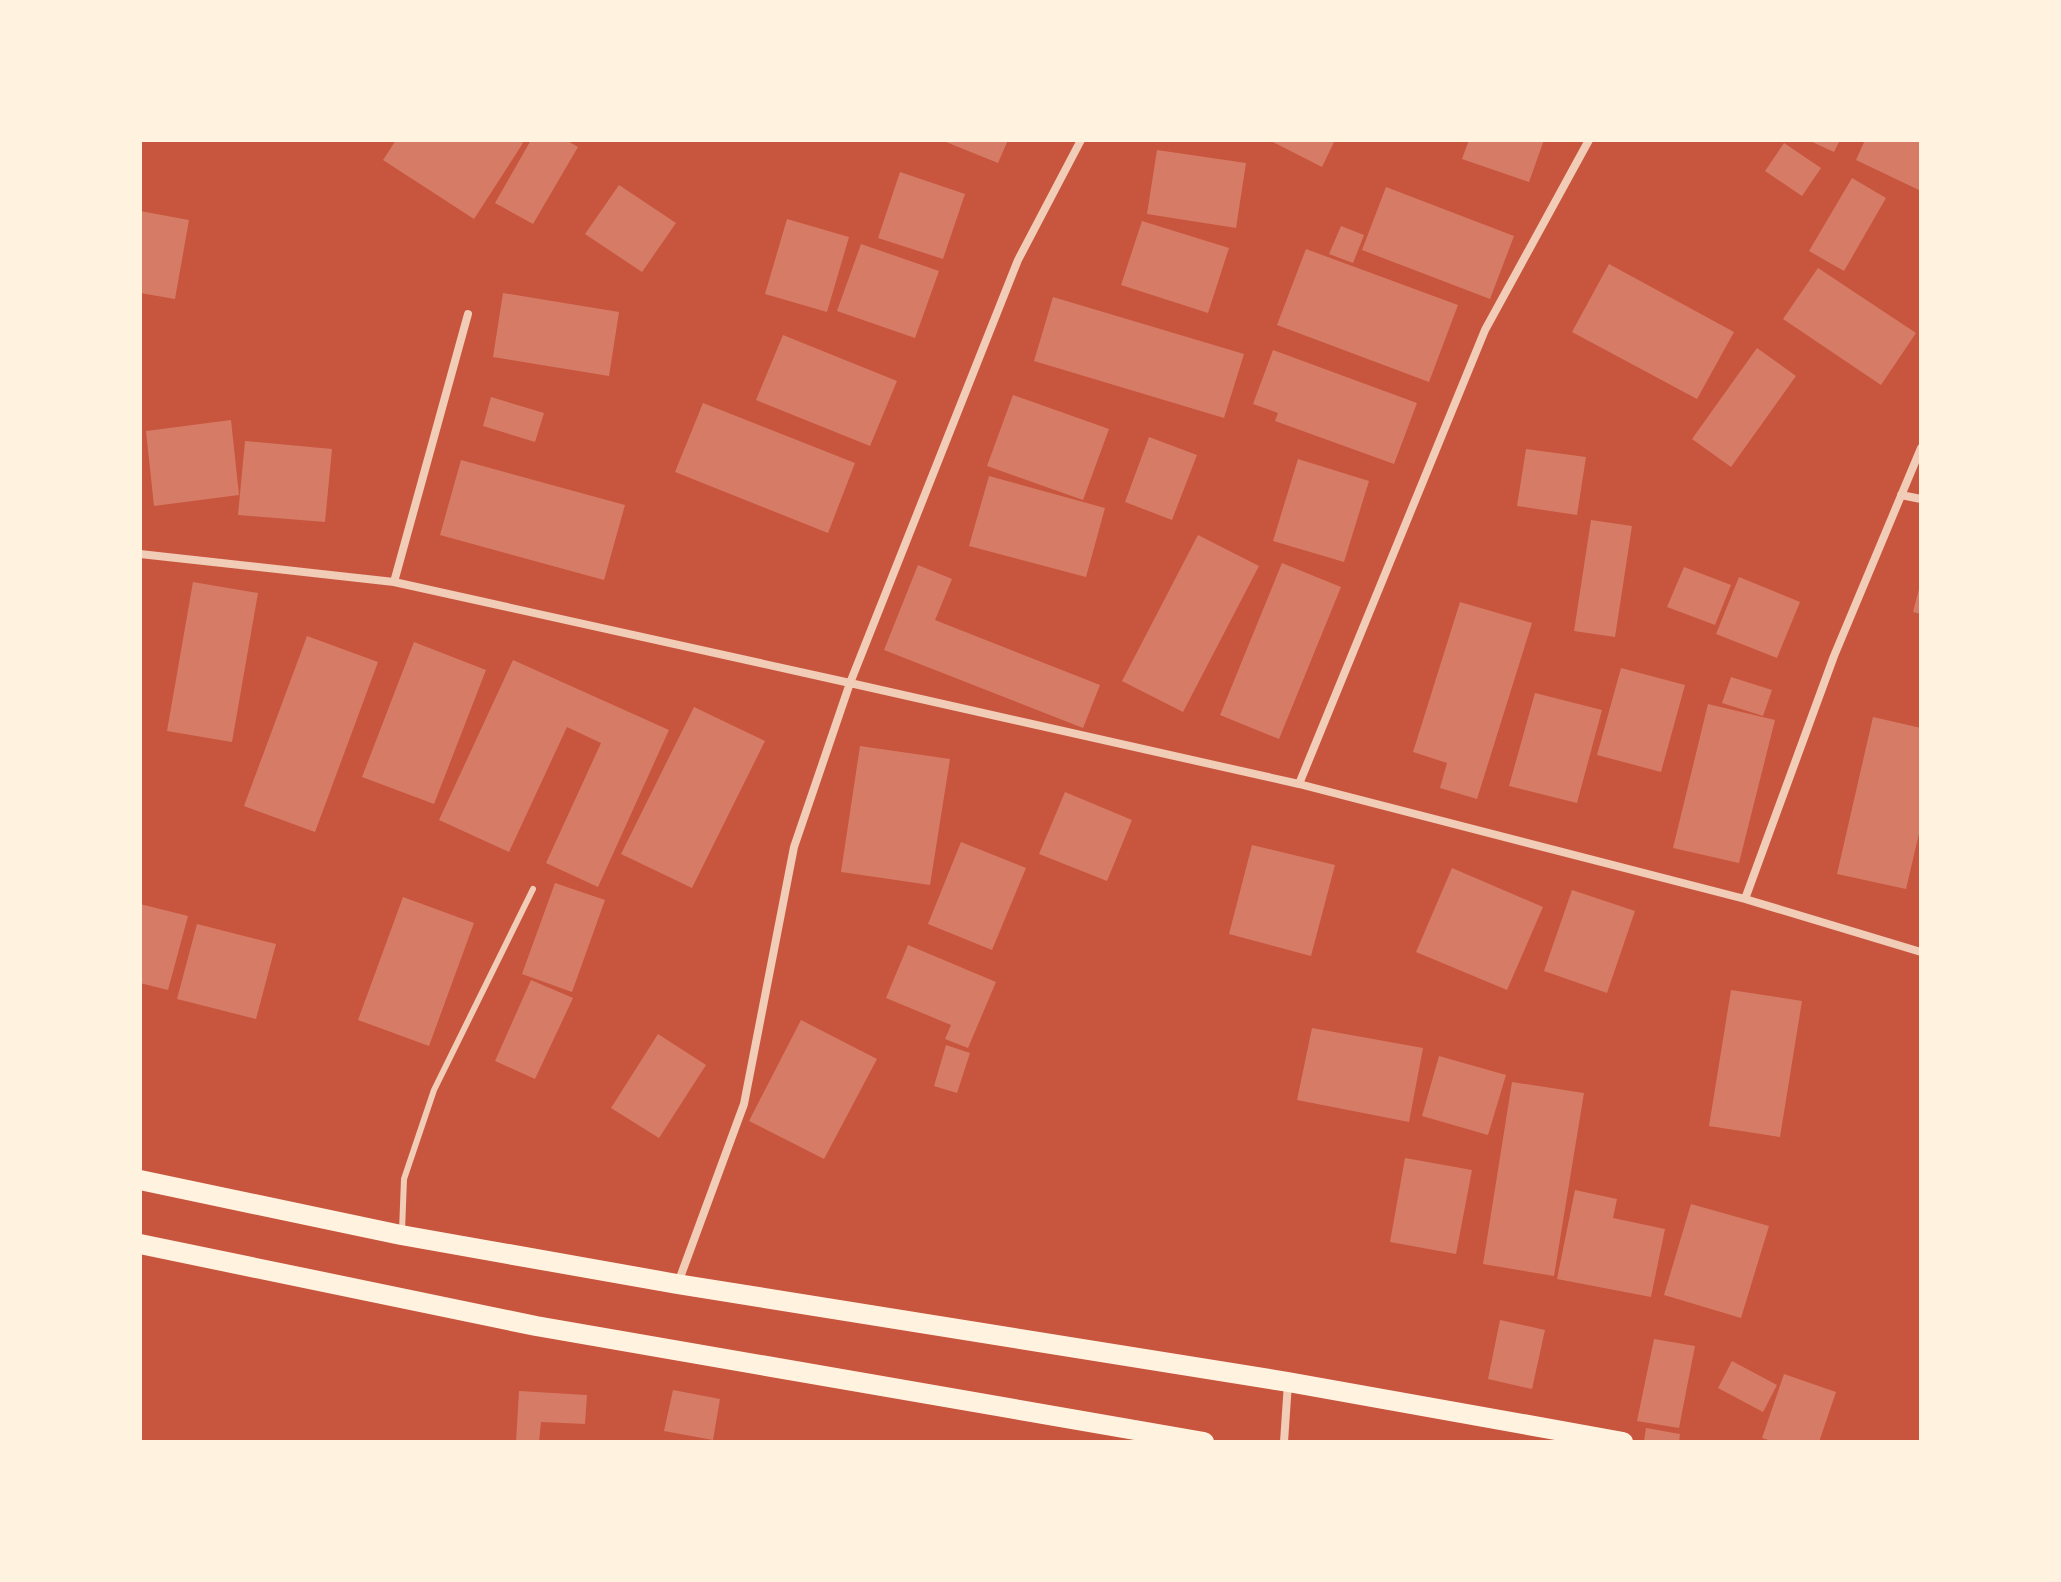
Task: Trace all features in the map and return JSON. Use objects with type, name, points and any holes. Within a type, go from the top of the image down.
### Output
[{"type":"main road","points":[[140,1180],[401,1235],[677,1284],[1288,1382],[1623,1442]]},
{"type":"main road","points":[[140,1244],[536,1326],[1204,1442]]},
{"type":"street","points":[[677,1284],[744,1104],[794,847],[850,683],[1018,260],[1081,140]]},
{"type":"street","points":[[1299,784],[1485,330],[1589,140]]},
{"type":"street","points":[[394,582],[468,314]]},
{"type":"street","points":[[1745,899],[1834,656],[1921,448]]},
{"type":"street","points":[[1901,495],[1921,499]]},
{"type":"street","points":[[140,554],[394,582],[850,683],[1299,784],[1745,899],[1921,952]]},
{"type":"street","points":[[1284,1442],[1288,1382]]},
{"type":"lane","points":[[401,1235],[404,1179],[434,1090],[533,889]]},
{"type":"building","points":[[396,140],[519,140],[523,143],[474,219],[383,160]]},
{"type":"building","points":[[531,140],[566,140],[578,147],[533,224],[495,203]]},
{"type":"building","points":[[941,140],[1008,140],[998,163]]},
{"type":"building","points":[[1269,140],[1335,140],[1322,167]]},
{"type":"building","points":[[1469,140],[1544,140],[1529,182],[1462,159]]},
{"type":"building","points":[[1808,140],[1840,140],[1834,152]]},
{"type":"building","points":[[1865,140],[1921,140],[1921,191],[1856,160]]},
{"type":"building","points":[[1784,143],[1821,168],[1802,196],[1765,171]]},
{"type":"building","points":[[1157,150],[1246,163],[1236,228],[1147,214]]},
{"type":"building","points":[[900,172],[965,194],[943,259],[878,238]]},
{"type":"building","points":[[1852,178],[1886,198],[1844,271],[1809,251]]},
{"type":"building","points":[[619,185],[676,223],[642,272],[585,234]]},
{"type":"building","points":[[1386,187],[1514,236],[1490,299],[1362,250]]},
{"type":"building","points":[[140,211],[189,220],[175,299],[140,293]]},
{"type":"building","points":[[787,219],[849,237],[827,312],[765,294]]},
{"type":"building","points":[[1142,221],[1229,248],[1208,313],[1121,285]]},
{"type":"building","points":[[1341,226],[1364,235],[1353,263],[1329,254]]},
{"type":"building","points":[[861,244],[939,271],[915,338],[837,311]]},
{"type":"building","points":[[1306,249],[1458,305],[1429,382],[1277,325]]},
{"type":"building","points":[[1609,264],[1734,332],[1697,399],[1572,332]]},
{"type":"building","points":[[1818,268],[1916,333],[1881,385],[1783,319]]},
{"type":"building","points":[[503,293],[619,312],[609,376],[493,357]]},
{"type":"building","points":[[1053,297],[1244,354],[1224,418],[1034,361]]},
{"type":"building","points":[[783,335],[897,381],[870,446],[756,400]]},
{"type":"building","points":[[1757,348],[1796,376],[1731,467],[1692,439]]},
{"type":"building","points":[[1273,350],[1417,403],[1394,464],[1275,421],[1278,413],[1253,404]]},
{"type":"building","points":[[1013,395],[1109,429],[1083,500],[987,466]]},
{"type":"building","points":[[491,397],[544,413],[535,442],[483,426]]},
{"type":"building","points":[[703,403],[855,463],[828,533],[675,472]]},
{"type":"building","points":[[231,420],[239,495],[154,506],[146,431]]},
{"type":"building","points":[[1149,437],[1197,455],[1172,520],[1125,502]]},
{"type":"building","points":[[245,441],[332,449],[325,522],[238,515]]},
{"type":"building","points":[[1526,449],[1586,457],[1577,515],[1517,506]]},
{"type":"building","points":[[1298,459],[1369,481],[1344,562],[1273,541]]},
{"type":"building","points":[[461,460],[625,505],[604,580],[440,535]]},
{"type":"building","points":[[989,476],[1105,508],[1086,577],[969,546]]},
{"type":"building","points":[[1591,520],[1632,526],[1615,637],[1574,631]]},
{"type":"building","points":[[1198,535],[1259,566],[1183,712],[1122,681]]},
{"type":"building","points":[[1282,563],[1341,587],[1279,739],[1220,715]]},
{"type":"building","points":[[918,565],[952,579],[935,620],[1100,685],[1083,728],[884,650]]},
{"type":"building","points":[[1684,567],[1731,585],[1715,625],[1667,607]]},
{"type":"building","points":[[1739,577],[1800,602],[1777,658],[1716,634]]},
{"type":"building","points":[[193,582],[258,593],[232,742],[167,731]]},
{"type":"building","points":[[1921,585],[1921,614],[1913,612]]},
{"type":"building","points":[[1460,602],[1532,623],[1477,799],[1440,788],[1447,763],[1413,752]]},
{"type":"building","points":[[307,636],[378,662],[315,832],[244,806]]},
{"type":"building","points":[[414,642],[486,670],[434,804],[362,777]]},
{"type":"building","points":[[513,660],[669,730],[598,887],[546,863],[601,743],[567,727],[509,852],[439,820]]},
{"type":"building","points":[[1621,668],[1685,685],[1661,772],[1597,755]]},
{"type":"building","points":[[1731,677],[1772,690],[1763,716],[1722,703]]},
{"type":"building","points":[[1535,693],[1602,710],[1577,803],[1509,786]]},
{"type":"building","points":[[1708,704],[1775,720],[1739,863],[1673,848]]},
{"type":"building","points":[[694,707],[765,741],[692,888],[621,854]]},
{"type":"building","points":[[1873,717],[1921,728],[1921,825],[1906,889],[1837,874]]},
{"type":"building","points":[[860,746],[950,759],[930,885],[841,872]]},
{"type":"building","points":[[1065,792],[1132,820],[1107,881],[1039,854]]},
{"type":"building","points":[[961,842],[1026,868],[992,950],[928,924]]},
{"type":"building","points":[[1252,845],[1335,865],[1311,956],[1229,934]]},
{"type":"building","points":[[1452,868],[1543,907],[1507,990],[1416,952]]},
{"type":"building","points":[[555,883],[605,900],[572,992],[522,974]]},
{"type":"building","points":[[1572,890],[1635,911],[1607,993],[1544,971]]},
{"type":"building","points":[[403,897],[474,923],[429,1046],[358,1020]]},
{"type":"building","points":[[140,904],[188,916],[168,990],[140,983]]},
{"type":"building","points":[[197,924],[276,944],[256,1019],[177,999]]},
{"type":"building","points":[[908,945],[996,982],[968,1048],[945,1039],[951,1025],[886,998]]},
{"type":"building","points":[[531,980],[573,998],[535,1079],[495,1061]]},
{"type":"building","points":[[1731,990],[1802,1001],[1780,1137],[1709,1126]]},
{"type":"building","points":[[801,1020],[877,1059],[824,1159],[749,1121]]},
{"type":"building","points":[[1312,1028],[1423,1048],[1409,1122],[1297,1100]]},
{"type":"building","points":[[658,1034],[706,1065],[659,1138],[611,1108]]},
{"type":"building","points":[[946,1045],[970,1053],[957,1093],[934,1086]]},
{"type":"building","points":[[1439,1056],[1506,1075],[1488,1135],[1422,1116]]},
{"type":"building","points":[[1512,1082],[1584,1093],[1554,1276],[1483,1264]]},
{"type":"building","points":[[1405,1158],[1472,1170],[1456,1254],[1390,1242]]},
{"type":"building","points":[[1575,1190],[1617,1199],[1613,1218],[1665,1229],[1651,1297],[1557,1279]]},
{"type":"building","points":[[1691,1204],[1769,1226],[1741,1318],[1664,1295]]},
{"type":"building","points":[[1500,1320],[1545,1330],[1532,1389],[1488,1379]]},
{"type":"building","points":[[1654,1339],[1695,1346],[1679,1428],[1637,1421]]},
{"type":"building","points":[[1732,1361],[1777,1385],[1763,1412],[1718,1388]]},
{"type":"building","points":[[1784,1374],[1836,1392],[1819,1442],[1775,1442],[1762,1438]]},
{"type":"building","points":[[673,1390],[720,1399],[713,1440],[664,1431]]},
{"type":"building","points":[[519,1391],[587,1395],[585,1424],[541,1422],[539,1442],[516,1442]]},
{"type":"building","points":[[1646,1428],[1680,1434],[1679,1442],[1644,1441]]}]
